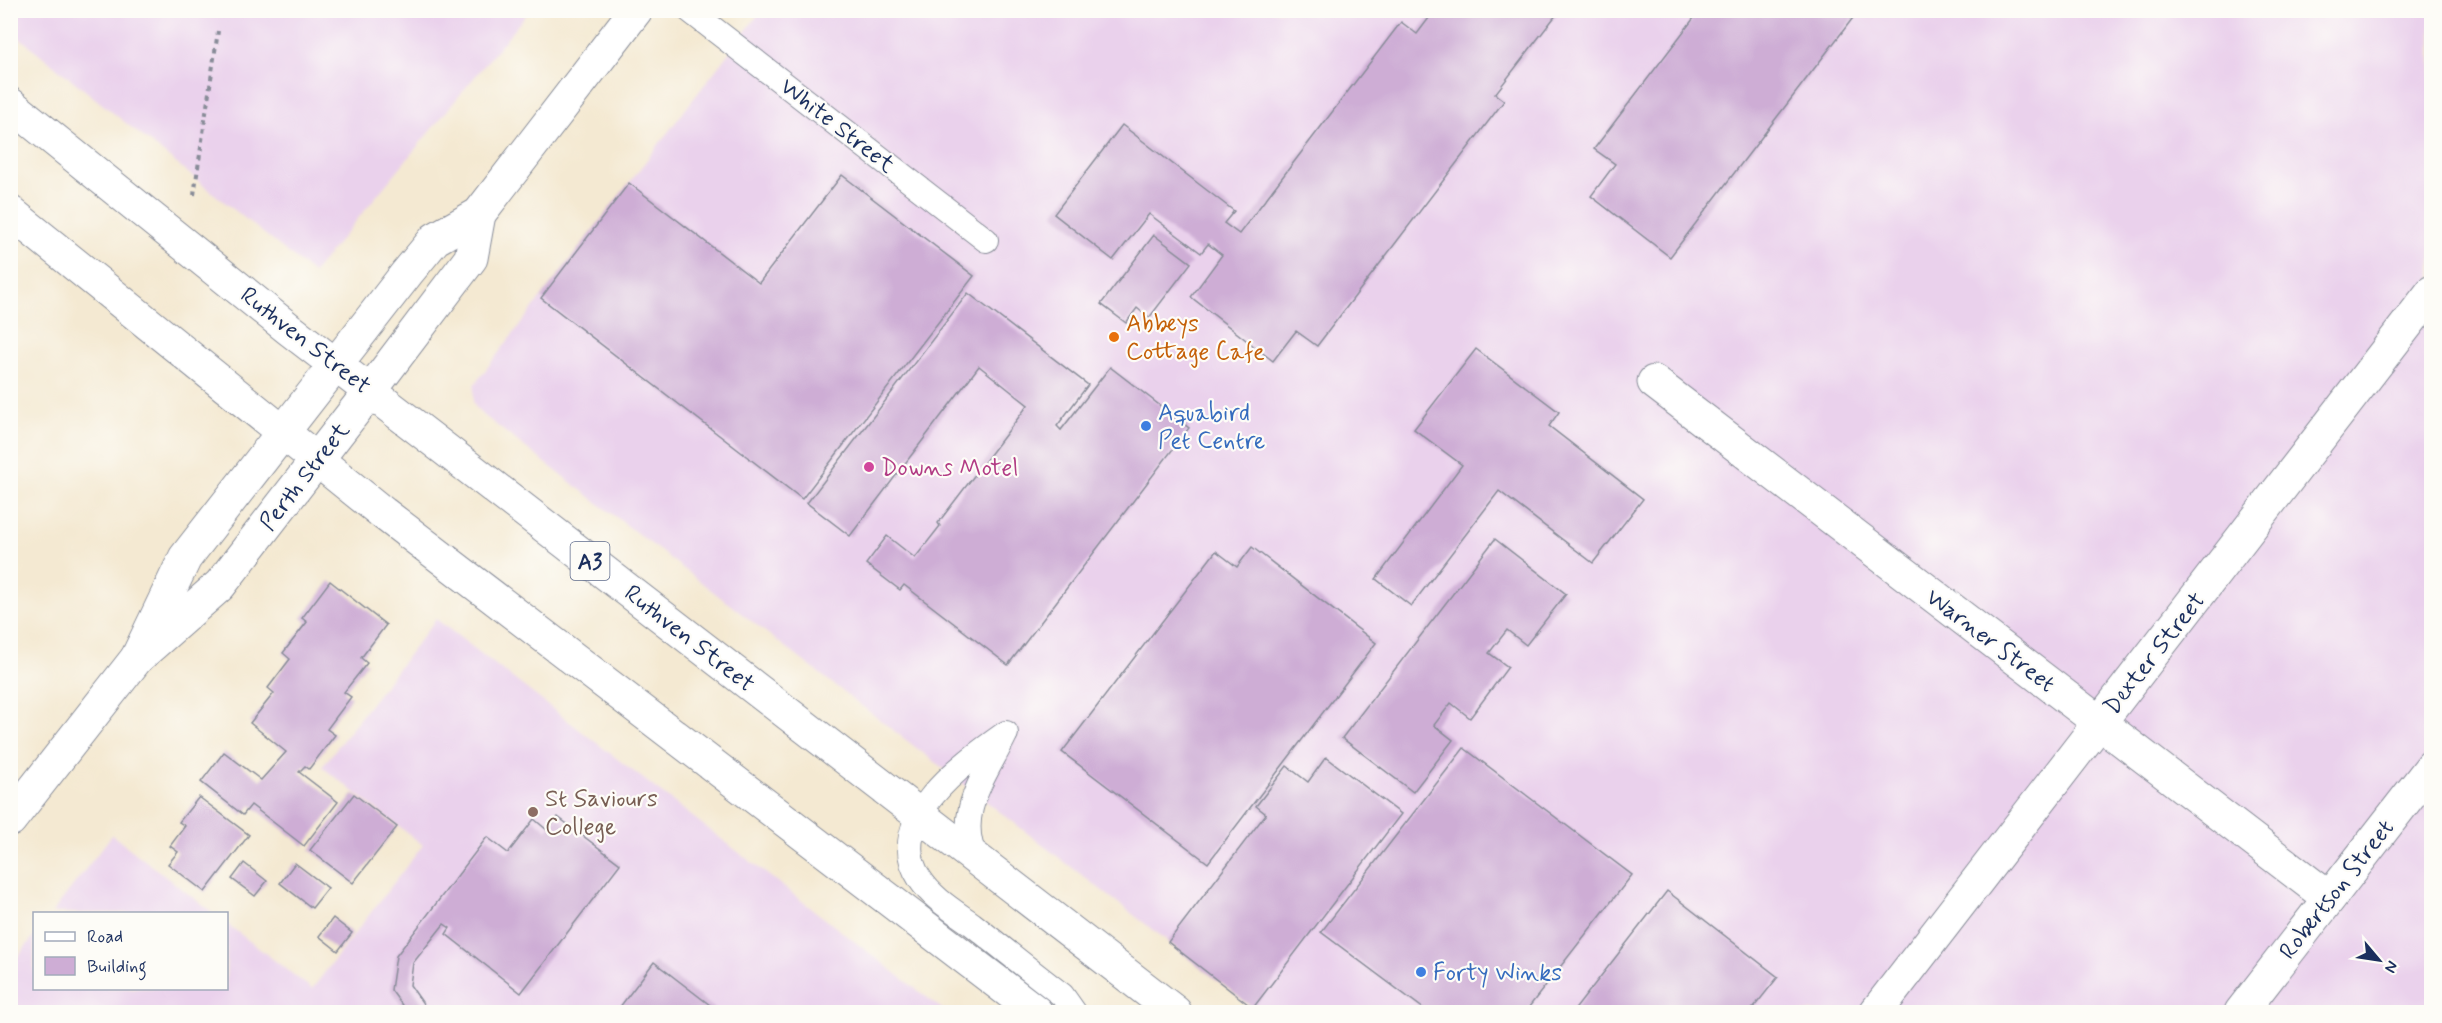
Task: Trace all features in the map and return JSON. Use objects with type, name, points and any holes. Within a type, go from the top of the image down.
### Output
[{"type":"main road","name":"Perth Street","points":[[137,658],[185,558],[435,239],[479,214],[636,10]]},
{"type":"main road","name":"Ruthven Street","points":[[10,104],[336,364],[1175,1012]]},
{"type":"main road","points":[[10,212],[282,434],[655,723],[1036,1012]]},
{"type":"main road","name":"Perth Street","points":[[10,820],[137,658],[220,585],[371,390],[471,258],[479,214]]},
{"type":"main road","name":"Dexter Street","points":[[1876,1012],[2432,292]]},
{"type":"main road","name":"Warner Street","points":[[1654,382],[2329,898]]},
{"type":"main road","name":"Robertson Street","points":[[2241,1012],[2432,766]]},
{"type":"lane","name":"White Street","points":[[689,10],[986,240]]},
{"type":"lane","points":[[977,861],[966,832],[969,810],[1006,733],[971,757],[941,787],[918,815],[911,831],[909,848],[912,865],[930,891],[1062,995],[1074,1012]]},
{"type":"path","points":[[10,14],[14,10]]},
{"type":"path","points":[[194,195],[218,31]]},
{"type":"shaded area","points":[[10,11],[529,11],[313,273],[11,31]]},
{"type":"shaded area","points":[[761,11],[2431,11],[2431,1012],[1260,1012],[478,411],[473,403],[474,385]]},
{"type":"shaded area","name":"St Saviours College","points":[[436,619],[946,1012],[11,1012],[10,967],[33,937],[33,990],[228,990],[228,925],[312,989],[423,845],[322,767]]},
{"type":"shaded area","points":[[112,835],[212,912],[53,912]]},
{"type":"building","points":[[1435,10],[1560,10],[1495,94],[1504,101],[1317,346],[1296,331],[1273,361],[1191,297],[1222,255],[1208,244],[1201,253],[1149,214],[1113,260],[1054,214],[1122,125],[1234,211],[1224,223],[1239,234],[1401,22],[1417,34]]},
{"type":"building","points":[[1700,10],[1859,10],[1670,257],[1591,196],[1615,164],[1594,149]]},
{"type":"building","points":[[842,175],[974,276],[802,499],[541,298],[629,183],[759,283]]},
{"type":"building","points":[[1154,235],[1191,263],[1149,318],[1137,308],[1126,323],[1101,304]]},
{"type":"building","points":[[968,293],[1088,385],[1057,426],[1061,430],[1110,367],[1189,428],[1008,665],[904,585],[900,590],[866,564],[887,536],[915,558],[940,526],[938,523],[1028,405],[979,366],[850,536],[807,503]]},
{"type":"building","points":[[1476,349],[1559,412],[1549,426],[1643,499],[1593,563],[1499,491],[1411,606],[1376,579],[1462,465],[1414,429]]},
{"type":"building","points":[[1495,539],[1566,594],[1526,645],[1507,630],[1489,653],[1508,667],[1470,718],[1451,703],[1434,725],[1453,740],[1413,792],[1342,738]]},
{"type":"building","points":[[1252,547],[1376,643],[1208,863],[1062,752],[1216,551],[1237,567]]},
{"type":"building","points":[[330,581],[386,625],[361,658],[367,663],[344,692],[351,697],[327,729],[335,735],[309,769],[305,766],[299,772],[338,802],[304,846],[251,805],[243,815],[201,782],[224,752],[261,780],[286,752],[250,723],[274,693],[268,688],[290,659],[283,653],[307,622],[302,618]]},
{"type":"building","points":[[1464,748],[1632,875],[1525,1012],[1428,1012],[1321,932]]},
{"type":"building","points":[[1326,757],[1401,814],[1253,1008],[1168,942],[1266,814],[1256,806],[1287,766],[1308,782]]},
{"type":"building","points":[[354,794],[397,827],[353,883],[310,850]]},
{"type":"building","points":[[199,797],[249,835],[205,892],[168,864],[178,852],[170,846],[185,826],[179,822]]},
{"type":"building","points":[[558,817],[620,864],[521,993],[446,934],[450,928],[444,924],[413,963],[410,985],[429,1012],[407,1012],[391,990],[396,956],[487,837],[508,853],[534,819],[547,830]]},
{"type":"building","points":[[244,863],[267,881],[255,896],[232,879]]},
{"type":"building","points":[[295,863],[328,888],[312,908],[280,883]]},
{"type":"building","points":[[1667,891],[1778,977],[1750,1012],[1573,1012]]},
{"type":"building","points":[[333,918],[352,933],[338,951],[319,936]]},
{"type":"building","points":[[654,962],[719,1012],[616,1012]]},
{"type":"place","name":"Abbeys Cottage Cafe","points":[[1114,337]]},
{"type":"place","name":"Aquabird Pet Centre","points":[[1146,426]]},
{"type":"place","name":"Downs Motel","points":[[869,467]]},
{"type":"place","name":"St Saviours College","points":[[533,812]]},
{"type":"place","name":"Forty Winks","points":[[1421,972]]}]
